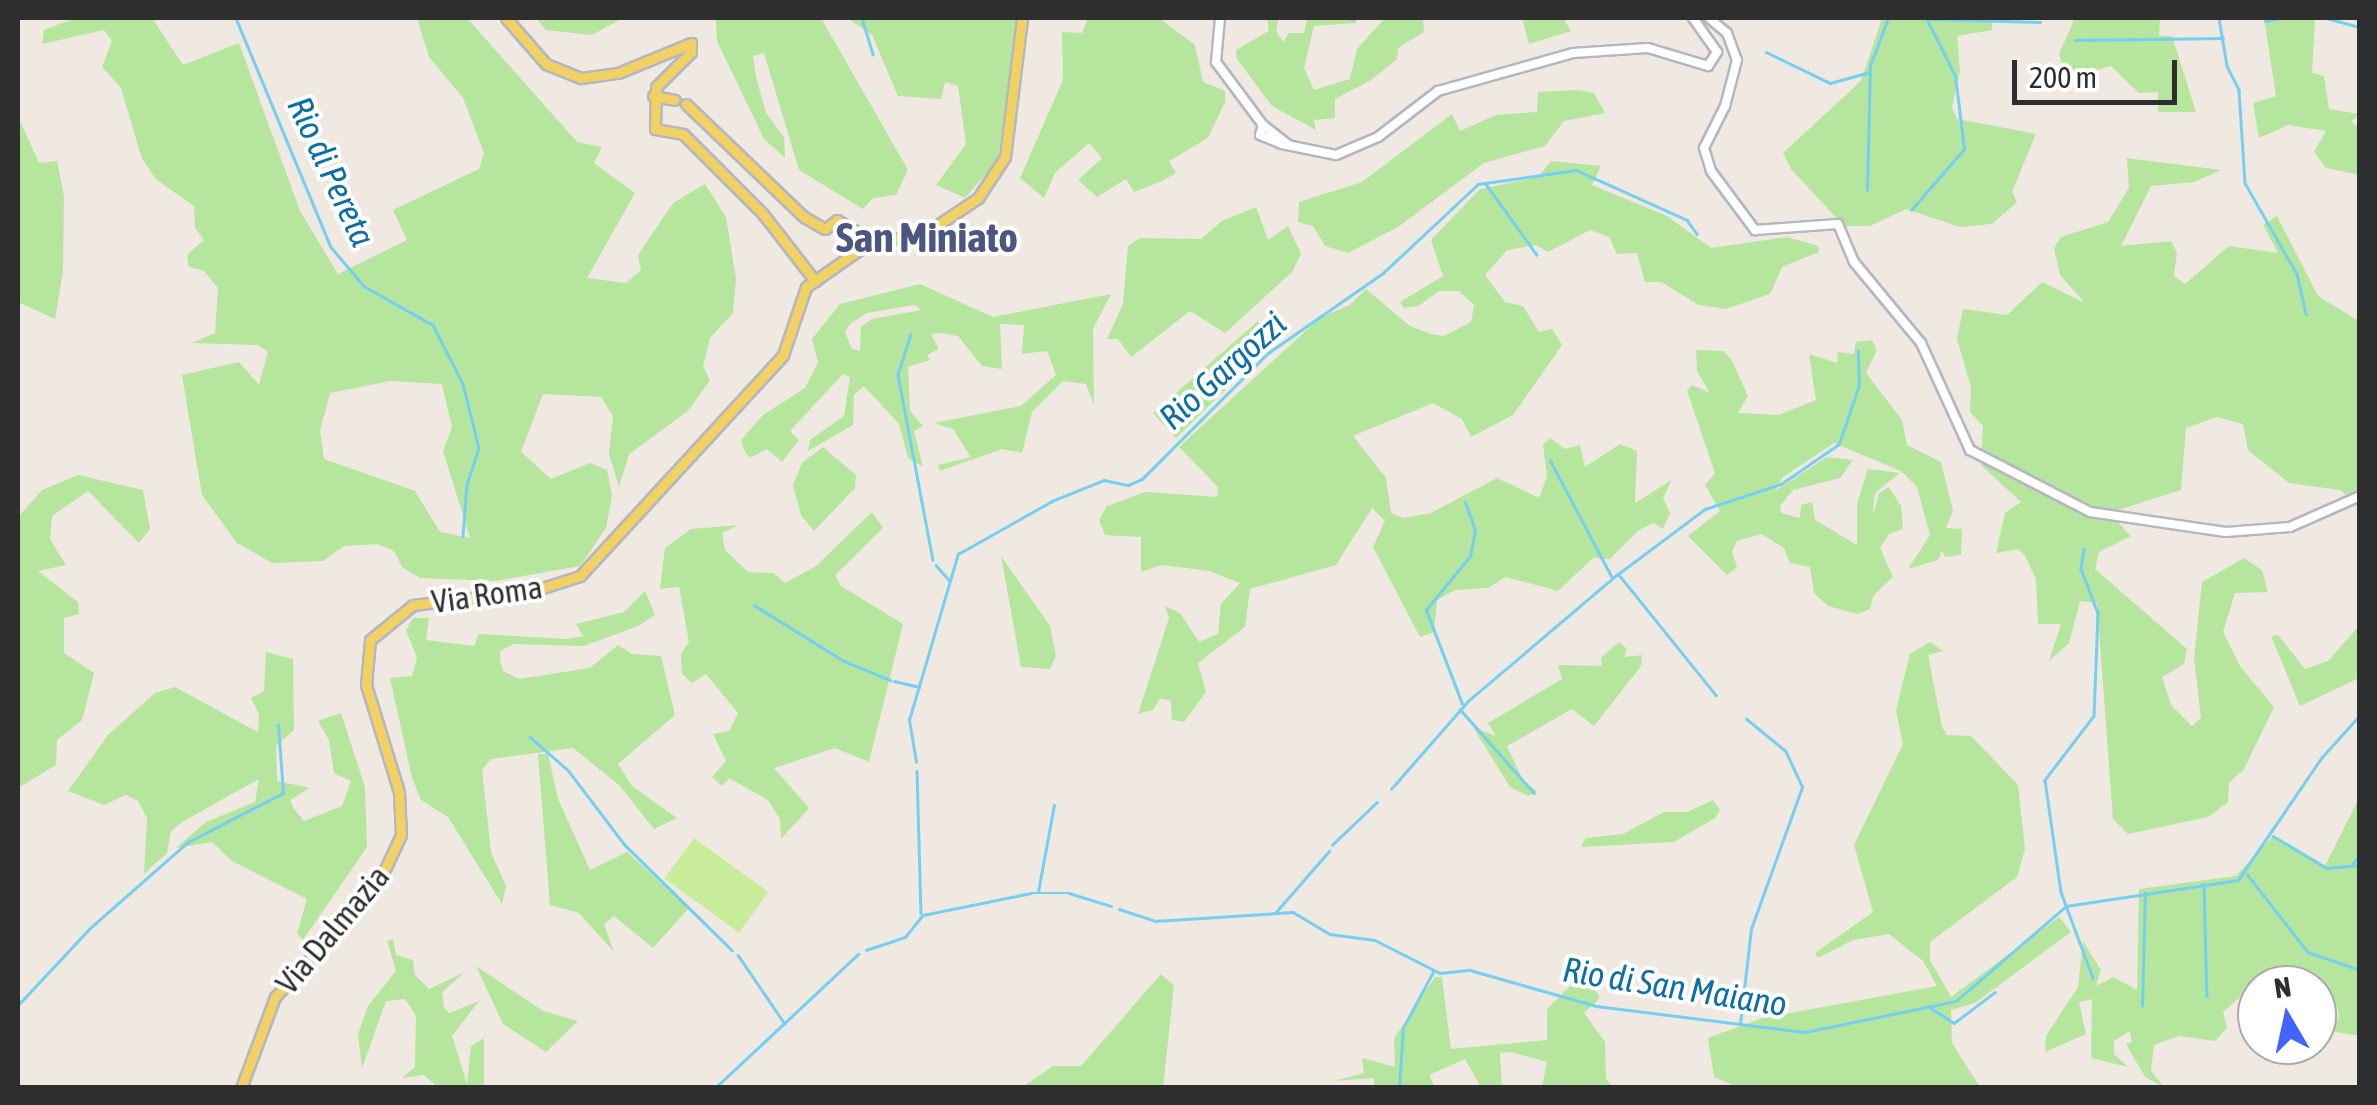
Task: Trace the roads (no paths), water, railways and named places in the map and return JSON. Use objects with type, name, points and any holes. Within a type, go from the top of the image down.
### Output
[{"type":"main road","points":[[506,18],[546,64],[581,78],[608,76],[691,43],[691,52],[653,96],[655,128],[683,134],[763,214],[815,282],[872,241],[921,236],[978,198],[1002,168],[1022,18]]},
{"type":"main road","points":[[653,96],[681,102],[825,229],[837,220],[872,241]]},
{"type":"main road","name":"Via Roma","points":[[404,608],[571,581],[768,370],[787,346],[800,296],[815,282]]},
{"type":"main road","name":"Via Dalmazia","points":[[242,1088],[275,997],[378,886],[394,856],[403,812],[364,670],[370,640],[404,608]]},
{"type":"street","points":[[1220,18],[1216,62],[1263,125],[1260,135],[1323,156],[1346,153],[1378,137],[1427,96],[1464,81],[1573,53],[1648,48],[1708,66],[1717,52],[1693,18]]},
{"type":"street","points":[[1709,18],[1732,42],[1736,60],[1726,106],[1704,148],[1711,171],[1755,230],[1838,224],[1850,256],[1921,342],[1970,450],[2090,512],[2231,532],[2290,527],[2360,496]]},
{"type":"waterway","name":"Rio di Pereta","points":[[236,18],[331,247],[364,286],[433,325],[463,384],[479,448],[467,484],[463,536]]},
{"type":"waterway","points":[[862,18],[873,54]]},
{"type":"waterway","points":[[1867,190],[1870,66],[1888,18]]},
{"type":"waterway","points":[[1911,210],[1964,149],[1955,76],[1926,18]]},
{"type":"waterway","points":[[2219,18],[2227,66],[2239,90],[2245,183],[2297,274],[2306,314]]},
{"type":"waterway","points":[[2265,21],[2280,18]]},
{"type":"waterway","points":[[2326,18],[2360,27]]},
{"type":"waterway","points":[[1927,19],[2040,22]]},
{"type":"waterway","points":[[2075,40],[2223,38]]},
{"type":"waterway","points":[[1766,52],[1830,83],[1870,72]]},
{"type":"waterway","name":"Rio Gargozzi","points":[[916,762],[909,720],[958,554],[1052,501],[1104,480],[1128,485],[1142,479],[1268,353],[1383,273],[1478,184],[1576,170],[1687,220],[1697,234]]},
{"type":"waterway","points":[[1486,184],[1537,255]]},
{"type":"waterway","points":[[911,334],[898,375],[933,560]]},
{"type":"waterway","points":[[1391,789],[1468,701],[1618,574],[1705,509],[1781,484],[1839,444],[1859,385],[1858,351]]},
{"type":"waterway","points":[[1550,460],[1612,577]]},
{"type":"waterway","points":[[1462,704],[1426,610],[1470,556],[1475,530],[1465,503]]},
{"type":"waterway","points":[[2084,549],[2081,569],[2098,613],[2094,716],[2045,780],[2061,892],[2093,978]]},
{"type":"waterway","points":[[936,565],[949,580]]},
{"type":"waterway","points":[[1620,576],[1716,695]]},
{"type":"waterway","points":[[754,605],[844,661],[890,680]]},
{"type":"waterway","points":[[894,681],[919,687]]},
{"type":"waterway","points":[[1460,709],[1534,793]]},
{"type":"waterway","name":"Rio di San Maiano","points":[[1119,909],[1155,921],[1293,912],[1330,934],[1375,940],[1440,973],[1470,970],[1596,1006],[1805,1032],[1956,1001],[2066,906],[2238,880],[2322,757],[2360,715]]},
{"type":"waterway","points":[[1740,1024],[1751,929],[1802,787],[1785,751],[1746,719]]},
{"type":"waterway","points":[[18,1005],[89,929],[188,842],[283,793],[278,725]]},
{"type":"waterway","points":[[530,737],[568,770],[625,845],[732,950]]},
{"type":"waterway","name":"Rio Gargozzi","points":[[917,771],[921,913]]},
{"type":"waterway","points":[[1332,845],[1377,802]]},
{"type":"waterway","points":[[1038,892],[1054,805]]},
{"type":"waterway","points":[[2273,836],[2327,868],[2360,865]]},
{"type":"waterway","points":[[1275,913],[1329,851]]},
{"type":"waterway","points":[[2353,863],[2360,855]]},
{"type":"waterway","points":[[2247,874],[2308,952],[2360,970]]},
{"type":"waterway","points":[[2204,884],[2207,996]]},
{"type":"waterway","name":"Rio di San Maiano","points":[[866,950],[905,937],[923,915],[1031,893],[1069,893],[1111,906]]},
{"type":"waterway","points":[[2142,1006],[2145,893]]},
{"type":"waterway","name":"Rio di San Maiano","points":[[715,1088],[858,954]]},
{"type":"waterway","points":[[738,955],[785,1024]]},
{"type":"waterway","points":[[1399,1088],[1403,1028],[1433,972]]},
{"type":"waterway","points":[[1931,1008],[1954,1023],[1995,992]]},
{"type":"district","name":"San Miniato","points":[[927,237]]}]
